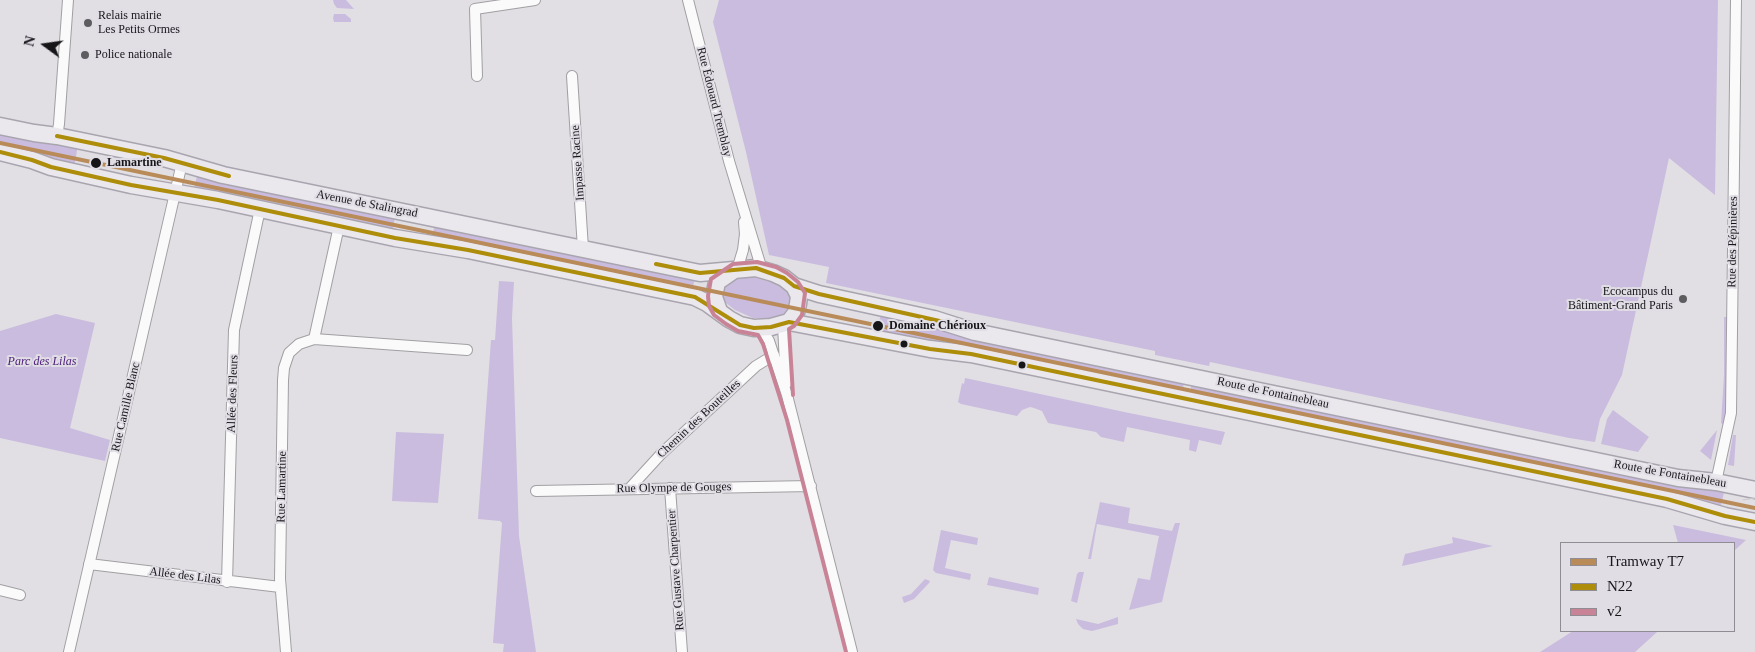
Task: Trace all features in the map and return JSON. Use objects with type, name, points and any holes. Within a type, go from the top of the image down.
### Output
[{"type":"main road","name":"Avenue de Stalingrad","points":[[0,126],[57,136],[182,163],[223,175],[700,273],[736,270]]},
{"type":"main road","points":[[0,152],[76,173],[260,209],[412,242],[468,250],[694,297],[740,325],[762,329],[786,323],[930,349],[971,354],[1667,499],[1725,516],[1755,522]]},
{"type":"main road","points":[[719,312],[714,297],[718,282],[736,270],[756,268],[784,278],[794,286],[799,296],[798,304],[796,313],[786,323]]},
{"type":"main road","name":"Route de Fontainebleau","points":[[794,286],[820,294],[934,318],[975,332],[1678,478],[1716,482],[1755,490]]},
{"type":"street","points":[[57,136],[68,0]]},
{"type":"street","points":[[478,76],[475,9],[535,0]]},
{"type":"street","name":"Rue Édouard Tremblay","points":[[688,0],[729,161],[762,270]]},
{"type":"street","name":"Rue des Pépinières","points":[[1716,482],[1730,413],[1736,0]]},
{"type":"street","name":"Impasse Racine","points":[[572,76],[583,250]]},
{"type":"street","name":"Rue Camille Blanc","points":[[69,652],[182,163]]},
{"type":"street","name":"Rue Édouard Tremblay","points":[[736,270],[743,250],[745,234],[742,204]]},
{"type":"street","name":"Allée des Fleurs","points":[[227,582],[234,330],[260,209]]},
{"type":"street","points":[[339,226],[314,339],[467,350]]},
{"type":"street","points":[[786,323],[787,394]]},
{"type":"street","points":[[762,329],[769,341],[787,394],[852,652]]},
{"type":"street","name":"Rue Lamartine","points":[[286,652],[280,587],[284,368],[289,353],[294,348],[304,341],[314,339]]},
{"type":"street","name":"Chemin des Bouteilles","points":[[629,489],[661,454],[756,366],[774,355]]},
{"type":"street","name":"Rue Olympe de Gouges","points":[[536,491],[811,486]]},
{"type":"street","name":"Rue Gustave Charpentier","points":[[670,488],[682,652]]},
{"type":"street","name":"Allée des Lilas","points":[[89,564],[280,587]]},
{"type":"street","points":[[0,590],[20,595]]},
{"type":"green space","points":[[333,0],[346,0],[354,9],[337,8]]},
{"type":"green space","points":[[719,0],[1718,0],[1715,195],[1669,158],[1622,375],[1600,419],[1595,442],[1569,438],[1210,362],[1209,366],[1155,355],[1155,351],[826,283],[829,267],[769,255],[746,152],[713,22]]},
{"type":"green space","points":[[334,14],[345,14],[351,19],[351,22],[334,22]]},
{"type":"green space","points":[[0,133],[78,145],[74,167],[0,147]]},
{"type":"green space","points":[[198,172],[395,216],[393,229],[194,189]]},
{"type":"green space","points":[[435,224],[695,278],[692,291],[431,240]]},
{"type":"green space","points":[[752,276],[776,282],[788,292],[792,305],[787,312],[779,317],[769,319],[753,318],[735,310],[726,303],[722,295],[724,286],[735,278]]},
{"type":"green space","points":[[499,281],[514,282],[512,318],[519,536],[536,652],[503,652],[504,644],[493,643],[502,523],[500,521],[478,519],[491,340],[495,340]]},
{"type":"green space","points":[[881,312],[1185,379],[1182,393],[877,333]]},
{"type":"green space","name":"Parc des Lilas","points":[[56,314],[95,323],[70,428],[110,440],[105,461],[0,438],[0,331]]},
{"type":"green space","points":[[1724,317],[1727,317],[1726,412],[1724,425],[1721,423],[1724,375]]},
{"type":"green space","points":[[965,378],[1225,432],[1221,445],[1199,440],[1196,452],[1189,450],[1190,440],[1127,427],[1124,442],[1101,437],[1096,432],[1048,423],[1042,411],[1030,407],[1022,410],[1017,416],[961,404],[958,402]]},
{"type":"green space","points":[[1192,381],[1725,488],[1720,510],[1190,394]]},
{"type":"green space","points":[[1613,410],[1649,437],[1638,452],[1601,444],[1607,419]]},
{"type":"green space","points":[[1717,430],[1711,460],[1700,451]]},
{"type":"green space","points":[[396,432],[444,434],[438,503],[392,501]]},
{"type":"green space","points":[[1733,435],[1736,435],[1734,466],[1728,465]]},
{"type":"green space","points":[[1100,502],[1130,508],[1128,523],[1172,531],[1175,523],[1180,523],[1162,602],[1129,610],[1138,578],[1150,580],[1159,536],[1097,524],[1091,559],[1088,559]]},
{"type":"green space","points":[[1673,525],[1746,540],[1735,550],[1735,542],[1678,542]]},
{"type":"green space","points":[[941,530],[978,538],[977,545],[951,540],[945,568],[971,574],[970,580],[936,573],[933,570]]},
{"type":"green space","points":[[1452,537],[1493,546],[1402,566],[1405,554],[1453,543]]},
{"type":"green space","points":[[1079,572],[1084,572],[1077,603],[1071,601]]},
{"type":"green space","points":[[989,577],[1039,588],[1038,595],[987,585]]},
{"type":"green space","points":[[925,579],[930,581],[929,583],[914,599],[904,603],[902,597],[911,594]]},
{"type":"green space","points":[[1118,617],[1118,624],[1092,631],[1083,629],[1076,619],[1098,624]]},
{"type":"green space","points":[[1571,632],[1657,632],[1635,652],[1540,652]]},
{"type":"tram line","name":"T7","points":[[0,143],[1755,508]]},
{"type":"tram line","points":[[1743,500],[1755,498]]},
{"type":"tram line","points":[[1751,508],[1755,507]]},
{"type":"transit line","name":"N22","points":[[57,136],[164,158],[229,176]]},
{"type":"transit line","name":"N22","points":[[0,152],[51,167],[131,185],[218,200],[395,238],[468,250],[695,297],[740,325],[754,328],[771,327],[789,322],[930,349],[971,354],[1667,499],[1725,516],[1755,522]]},
{"type":"transit line","name":"v2","points":[[793,395],[789,329],[794,326],[802,315],[805,293],[798,282],[776,267],[757,262],[733,264],[711,279],[708,296],[709,306],[714,315],[726,324],[738,331],[758,335],[763,344],[787,420],[846,652]]},
{"type":"transit line","name":"N22","points":[[656,264],[700,273],[756,268],[784,278],[794,286],[819,294],[944,322]]},
{"type":"place","name":"Relais mairie Les Petits Ormes","points":[[88,23]]},
{"type":"place","name":"Police nationale","points":[[85,55]]},
{"type":"place","name":"Lamartine","points":[[96,163]]},
{"type":"place","name":"Ecocampus du Bâtiment-Grand Paris","points":[[1683,299]]},
{"type":"place","name":"Domaine Chérioux","points":[[878,326]]}]
